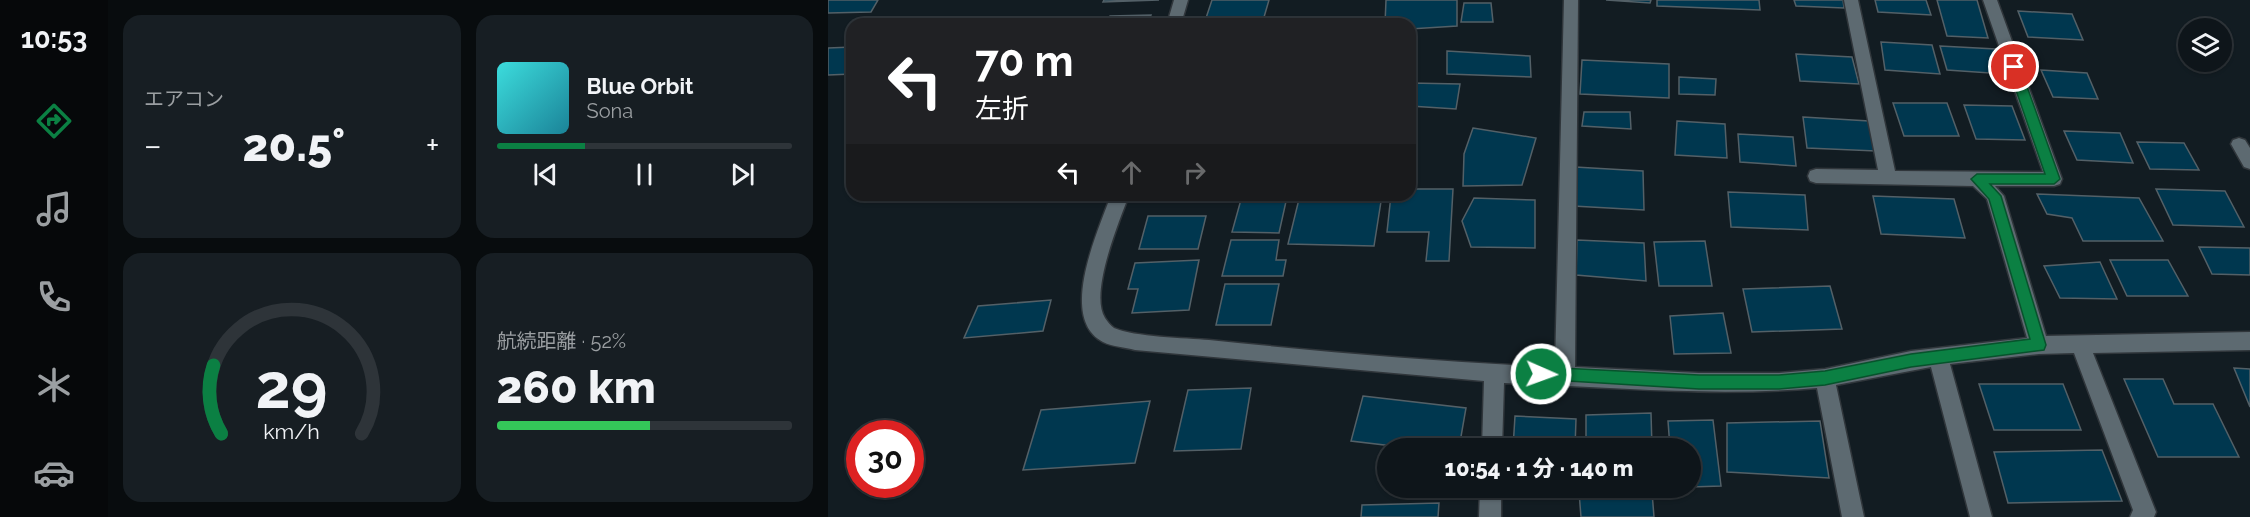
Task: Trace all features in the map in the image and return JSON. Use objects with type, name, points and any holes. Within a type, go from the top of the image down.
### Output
[{"type":"street","points":[[1176,18],[1181,0]]},
{"type":"street","points":[[1565,374],[1571,0]]},
{"type":"street","points":[[1851,0],[1888,177]]},
{"type":"street","points":[[1816,176],[2054,179],[1990,0]]},
{"type":"street","points":[[2239,144],[2250,162]]},
{"type":"street","points":[[1977,179],[1995,196],[2038,345]]},
{"type":"street","points":[[1118,201],[1097,264],[1091,295],[1094,318],[1108,335],[1135,341],[1494,373],[1565,374],[1699,382],[1779,382],[1825,378],[1938,357],[2038,345],[2250,341]]},
{"type":"street","points":[[2080,344],[2145,512],[2141,517]]},
{"type":"street","points":[[1938,357],[1981,517]]},
{"type":"street","points":[[1492,438],[1494,373]]},
{"type":"street","points":[[1825,378],[1853,517]]},
{"type":"street","points":[[1490,517],[1491,498]]},
{"type":"building","points":[[828,0],[878,0],[871,12],[828,13]]},
{"type":"building","points":[[1104,0],[1159,0],[1103,2]]},
{"type":"building","points":[[1212,0],[1269,0],[1264,18],[1206,18]]},
{"type":"building","points":[[1386,0],[1457,0],[1457,26],[1416,29],[1416,18],[1385,18]]},
{"type":"building","points":[[1606,0],[1651,0],[1650,3]]},
{"type":"building","points":[[1657,0],[1759,0],[1760,10],[1657,6]]},
{"type":"building","points":[[1794,0],[1843,0],[1844,8],[1796,6]]},
{"type":"building","points":[[1875,0],[1926,0],[1931,15],[1878,12]]},
{"type":"building","points":[[1937,0],[1977,0],[1988,38],[1947,36]]},
{"type":"building","points":[[1464,3],[1491,3],[1493,22],[1461,22]]},
{"type":"building","points":[[2018,11],[2072,14],[2083,40],[2028,37]]},
{"type":"building","points":[[1151,15],[1150,18],[1109,18],[1110,16]]},
{"type":"building","points":[[1881,42],[1932,45],[1940,74],[1885,70]]},
{"type":"building","points":[[1940,46],[1996,49],[2004,74],[1947,70]]},
{"type":"building","points":[[846,47],[846,74],[828,75],[828,48]]},
{"type":"building","points":[[1447,51],[1530,56],[1531,77],[1447,74]]},
{"type":"building","points":[[1796,54],[1852,57],[1859,84],[1800,81]]},
{"type":"building","points":[[1582,60],[1669,64],[1669,98],[1580,94]]},
{"type":"building","points":[[2041,70],[2087,73],[2098,99],[2053,97]]},
{"type":"building","points":[[1679,77],[1716,79],[1715,95],[1679,94]]},
{"type":"building","points":[[1416,83],[1460,84],[1456,109],[1416,106]]},
{"type":"building","points":[[1893,103],[1947,103],[1959,136],[1904,136]]},
{"type":"building","points":[[1964,105],[2012,106],[2025,140],[1976,139]]},
{"type":"building","points":[[1584,112],[1630,112],[1631,129],[1582,126]]},
{"type":"building","points":[[1803,117],[1869,121],[1876,151],[1807,148]]},
{"type":"building","points":[[1677,121],[1725,124],[1727,158],[1675,155]]},
{"type":"building","points":[[1473,128],[1536,138],[1522,185],[1463,186],[1464,154]]},
{"type":"building","points":[[2064,131],[2120,133],[2133,163],[2077,160]]},
{"type":"building","points":[[1738,134],[1793,137],[1796,166],[1740,162]]},
{"type":"building","points":[[2137,142],[2184,143],[2199,170],[2150,169]]},
{"type":"building","points":[[1575,167],[1643,171],[1644,210],[1573,206]]},
{"type":"building","points":[[1416,189],[1453,189],[1449,261],[1426,261],[1429,232],[1387,232],[1390,201],[1416,201]]},
{"type":"building","points":[[2156,189],[2225,191],[2244,227],[2173,225]]},
{"type":"building","points":[[1728,192],[1805,195],[1808,230],[1731,227]]},
{"type":"building","points":[[2037,194],[2139,198],[2163,241],[2083,241],[2072,218],[2047,214]]},
{"type":"building","points":[[1873,196],[1954,199],[1965,238],[1881,234]]},
{"type":"building","points":[[1474,198],[1535,200],[1535,248],[1471,247],[1462,221]]},
{"type":"building","points":[[1241,201],[1286,201],[1279,233],[1232,232]]},
{"type":"building","points":[[1299,201],[1381,201],[1374,246],[1288,244]]},
{"type":"building","points":[[1148,216],[1206,216],[1198,249],[1139,249]]},
{"type":"building","points":[[1231,240],[1279,240],[1276,260],[1286,260],[1283,276],[1222,276]]},
{"type":"building","points":[[1577,240],[1644,243],[1646,281],[1576,275]]},
{"type":"building","points":[[1705,241],[1712,286],[1659,286],[1654,242]]},
{"type":"building","points":[[2199,247],[2250,248],[2250,275],[2212,274]]},
{"type":"building","points":[[1199,260],[1189,310],[1132,313],[1138,289],[1128,289],[1135,263]]},
{"type":"building","points":[[2110,260],[2168,260],[2188,296],[2127,296]]},
{"type":"building","points":[[2100,262],[2117,299],[2060,298],[2044,266]]},
{"type":"building","points":[[1225,284],[1279,284],[1271,325],[1216,325]]},
{"type":"building","points":[[1830,286],[1842,329],[1752,332],[1743,289]]},
{"type":"building","points":[[1051,300],[1043,331],[964,338],[978,306]]},
{"type":"building","points":[[1723,313],[1731,353],[1674,354],[1670,316]]},
{"type":"building","points":[[2234,368],[2250,369],[2250,407]]},
{"type":"building","points":[[2124,379],[2163,379],[2174,404],[2213,404],[2239,457],[2158,457]]},
{"type":"building","points":[[1979,384],[2063,384],[2081,430],[1994,430]]},
{"type":"building","points":[[1251,388],[1241,449],[1174,451],[1188,390]]},
{"type":"building","points":[[1363,396],[1466,408],[1461,438],[1377,438],[1377,444],[1351,441]]},
{"type":"building","points":[[1150,401],[1135,463],[1023,470],[1041,410]]},
{"type":"building","points":[[1651,413],[1652,438],[1586,438],[1586,415]]},
{"type":"building","points":[[1515,416],[1576,419],[1575,438],[1514,438]]},
{"type":"building","points":[[1713,420],[1721,486],[1701,487],[1701,438],[1669,438],[1668,421]]},
{"type":"building","points":[[1820,421],[1829,478],[1727,472],[1727,423]]},
{"type":"building","points":[[2102,450],[2122,501],[2008,503],[1994,452]]},
{"type":"building","points":[[1579,498],[1652,498],[1654,517],[1581,517]]},
{"type":"building","points":[[1439,503],[1438,517],[1361,517],[1362,505]]},
{"type":"route","points":[[1541,374],[1699,382],[1779,382],[1825,378],[1911,360],[2038,345],[1995,196],[1977,179],[2054,179],[2014,67]]}]
